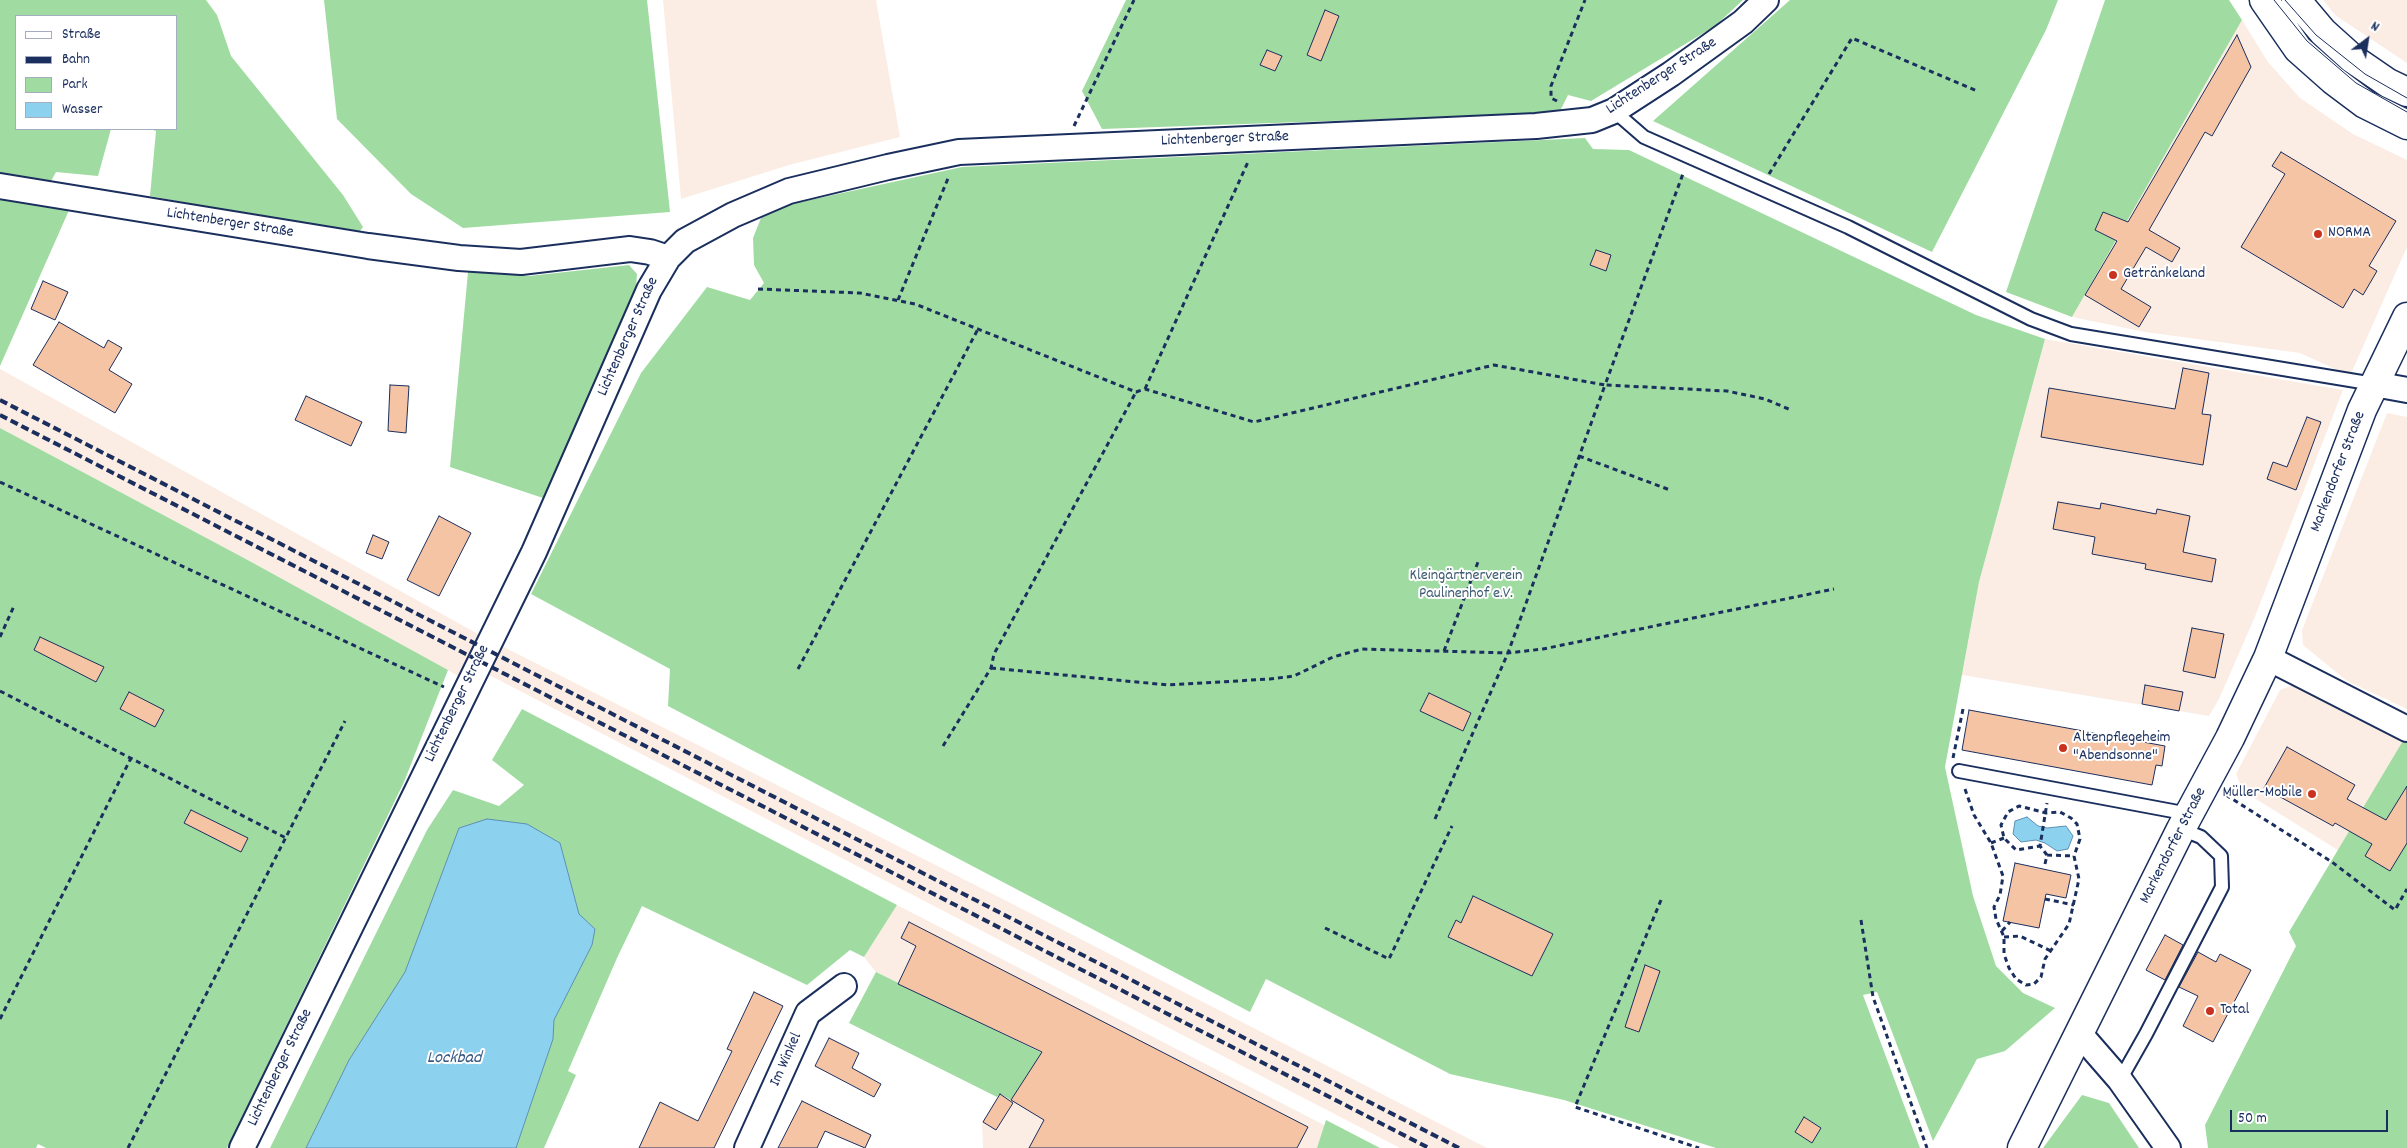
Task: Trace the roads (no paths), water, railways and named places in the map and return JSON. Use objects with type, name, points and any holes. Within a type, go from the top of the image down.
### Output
[{"type":"street","name":"Lichtenberger Straße","points":[[242,1148],[534,552],[649,290],[668,258],[685,241],[701,231],[789,191],[888,166],[959,152],[1536,126],[1592,120],[1614,111],[1671,74],[1743,22],[1766,0]]},
{"type":"street","points":[[2264,0],[2298,49],[2333,80],[2365,104],[2407,125]]},
{"type":"street","points":[[2296,0],[2323,32],[2353,59],[2388,83],[2407,92]]},
{"type":"street","name":"Lichtenberger Straße","points":[[0,186],[368,246],[459,258],[521,262],[630,249],[650,252],[668,258]]},
{"type":"street","name":"Markendorfer Straße","points":[[2022,1148],[2185,821],[2230,738],[2268,658],[2374,384],[2407,317]]},
{"type":"street","points":[[2374,384],[2407,390]]},
{"type":"street","points":[[2268,658],[2407,730]]},
{"type":"street","name":"Im Winkel","points":[[747,1148],[808,1013],[844,986]]},
{"type":"street","points":[[2080,1034],[2120,1080],[2168,1148]]},
{"type":"lane","points":[[1614,111],[1644,136],[1848,227],[2031,319],[2071,334],[2374,384]]},
{"type":"lane","points":[[1959,771],[2048,787],[2185,821],[2221,856],[2222,886],[2146,1034],[2120,1080]]},
{"type":"water","points":[[2027,817],[2038,826],[2047,828],[2066,826],[2073,836],[2068,849],[2057,851],[2045,843],[2036,840],[2021,842],[2013,834],[2015,821]]},
{"type":"water","name":"Lockbad","points":[[487,819],[527,824],[560,843],[579,914],[595,929],[592,945],[554,1020],[553,1039],[516,1148],[306,1148],[349,1060],[405,972],[459,828]]},
{"type":"tram line","points":[[2274,0],[2307,41],[2356,83],[2407,112]]},
{"type":"tram line","points":[[2285,0],[2316,35],[2365,74],[2407,98]]},
{"type":"railway","points":[[0,400],[1459,1148]]},
{"type":"railway","points":[[0,415],[1429,1148]]},
{"type":"place","name":"NORMA","points":[[2318,234]]},
{"type":"place","name":"Getränkeland","points":[[2113,275]]},
{"type":"place","name":"Altenpflegeheim \"Abendsonne\"","points":[[2063,748]]},
{"type":"place","name":"Müller-Mobile","points":[[2312,794]]},
{"type":"place","name":"Total","points":[[2210,1011]]},
{"type":"park label","name":"Kleingärtnerverein Paulinenhof e.V.","points":[[1466,586]]}]
